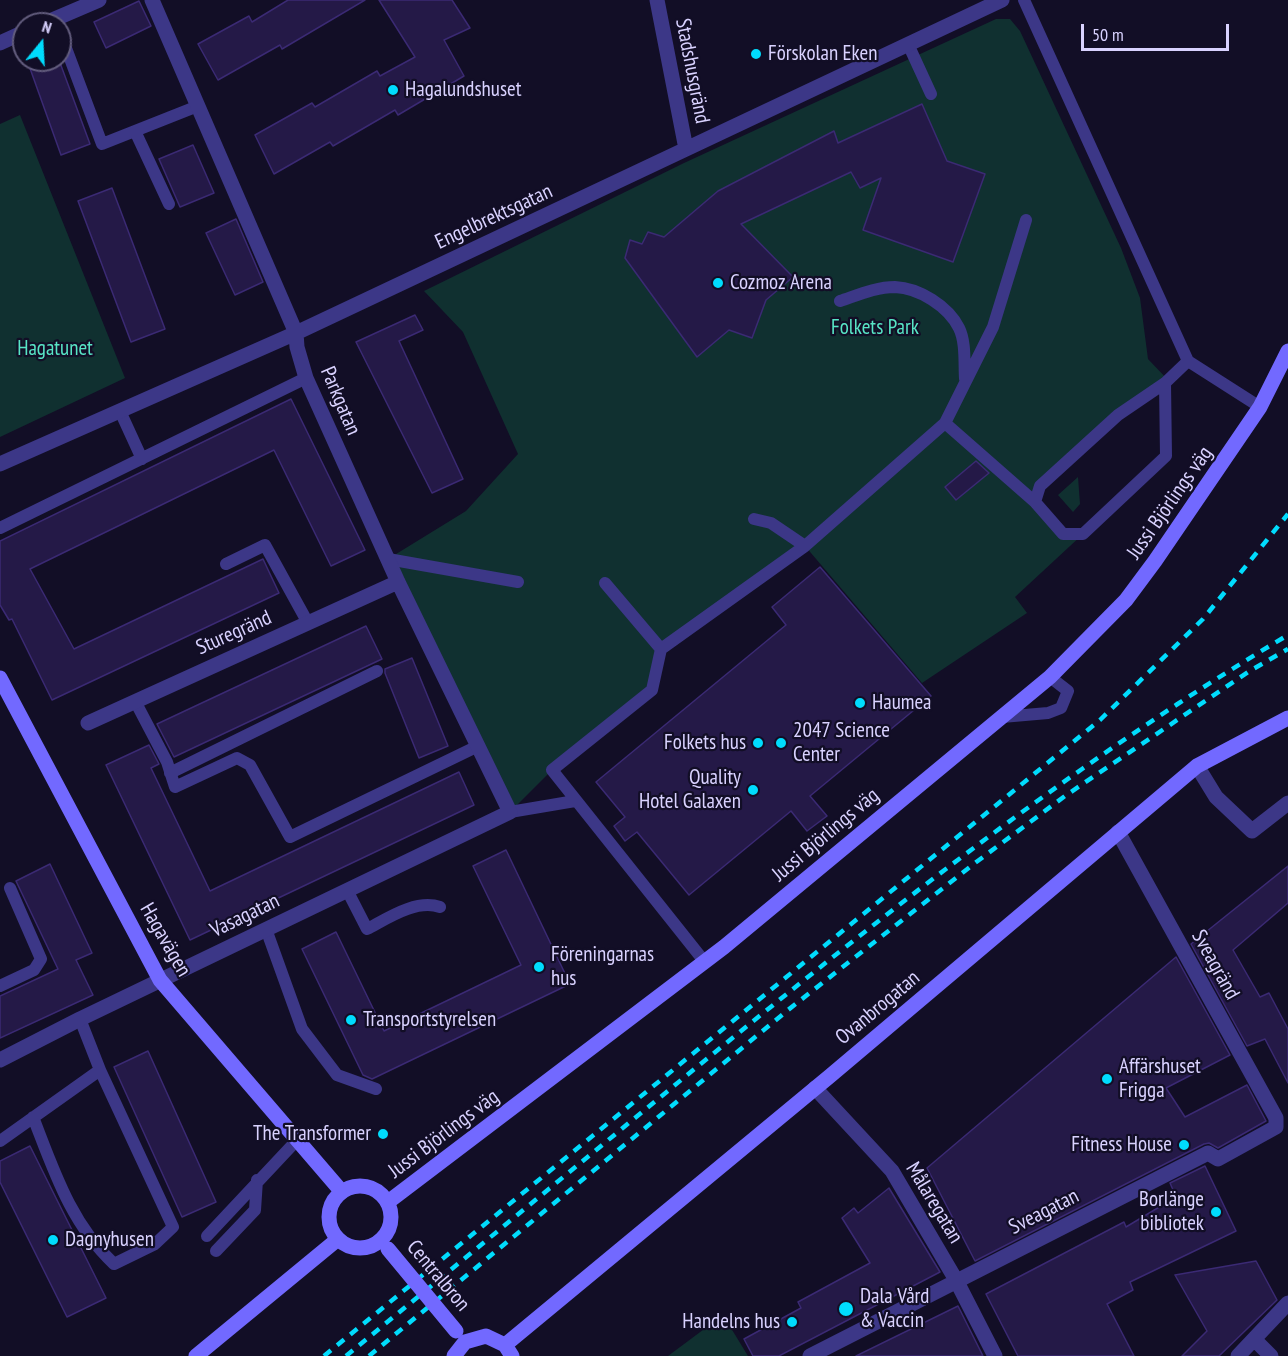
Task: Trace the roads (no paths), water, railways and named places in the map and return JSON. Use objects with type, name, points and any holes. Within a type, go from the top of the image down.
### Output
[{"type":"street","points":[[78,4],[99,0]]},
{"type":"street","name":"Parkgatan","points":[[152,0],[296,333],[297,347],[306,378],[398,582],[510,812]]},
{"type":"street","name":"Stadshusgränd","points":[[657,0],[686,149]]},
{"type":"street","name":"Engelbrektsgatan","points":[[0,464],[296,333],[1002,0]]},
{"type":"street","name":"Jussi Björlings väg","points":[[388,1202],[704,961],[1050,677],[1126,600],[1196,504],[1260,407],[1288,351]]},
{"type":"street","name":"Sturegränd","points":[[88,723],[398,582]]},
{"type":"street","name":"Hagavägen","points":[[0,678],[160,980],[342,1192]]},
{"type":"street","name":"Ovanbrogatan","points":[[509,1350],[1197,766],[1288,718]]},
{"type":"street","points":[[1197,766],[1216,797],[1252,831],[1288,803]]},
{"type":"street","name":"Vasagatan","points":[[0,1060],[160,980],[510,812]]},
{"type":"street","name":"Sveagränd","points":[[1118,832],[1282,1115]]},
{"type":"street","name":"Målaregatan","points":[[815,1088],[892,1171],[956,1280],[995,1356]]},
{"type":"street","name":"Sveagatan","points":[[810,1356],[1208,1154],[1218,1159],[1276,1127],[1282,1115]]},
{"type":"street","points":[[362,1186],[381,1194],[388,1202],[391,1223],[384,1245],[354,1248],[338,1239],[332,1230],[330,1209],[342,1192],[362,1186]]},
{"type":"street","points":[[196,1356],[338,1239]]},
{"type":"street","name":"Centralbron","points":[[384,1245],[461,1336]]},
{"type":"street","points":[[1238,1356],[1288,1303]]},
{"type":"street","points":[[454,1356],[461,1336],[486,1336],[509,1350]]},
{"type":"street","points":[[1255,1340],[1271,1356]]},
{"type":"lane","points":[[1024,0],[1188,361],[1260,407]]},
{"type":"lane","points":[[908,44],[931,94]]},
{"type":"lane","points":[[72,70],[102,144],[198,106]]},
{"type":"lane","points":[[135,131],[169,204]]},
{"type":"lane","points":[[704,961],[552,770],[652,690],[661,649],[805,546],[945,423],[993,327],[1026,220]]},
{"type":"lane","points":[[840,301],[877,289],[897,287],[932,300],[946,310],[960,329],[965,383]]},
{"type":"lane","points":[[1035,502],[1040,486],[1118,415],[1165,383],[1188,361]]},
{"type":"lane","points":[[0,528],[306,378]]},
{"type":"lane","points":[[945,423],[1035,502],[1062,534],[1083,534],[1166,456],[1165,383]]},
{"type":"lane","points":[[120,411],[142,459]]},
{"type":"lane","points":[[754,519],[771,523],[805,546]]},
{"type":"lane","points":[[226,564],[265,545],[308,623]]},
{"type":"lane","points":[[388,559],[518,582]]},
{"type":"lane","points":[[605,583],[661,649]]},
{"type":"lane","points":[[170,772],[377,671]]},
{"type":"lane","points":[[1002,717],[1048,713],[1061,708],[1068,691],[1050,677]]},
{"type":"lane","points":[[135,701],[175,787],[237,758],[250,765],[290,837],[478,746]]},
{"type":"lane","points":[[510,812],[575,801]]},
{"type":"lane","points":[[0,986],[34,970],[41,959],[10,888]]},
{"type":"lane","points":[[347,890],[367,929],[413,907],[426,904],[440,907]]},
{"type":"lane","points":[[266,929],[302,1029],[337,1075],[376,1089]]},
{"type":"lane","points":[[33,1118],[70,1207],[93,1244],[114,1264],[155,1244],[173,1227],[100,1070],[80,1019]]},
{"type":"lane","points":[[0,1141],[100,1070]]},
{"type":"lane","points":[[207,1236],[257,1180],[298,1139]]},
{"type":"lane","points":[[216,1251],[255,1210],[257,1180]]},
{"type":"railway","points":[[324,1356],[1100,720],[1203,619],[1288,514]]},
{"type":"railway","points":[[346,1356],[714,1053],[923,887],[1065,781],[1138,730],[1288,635]]},
{"type":"railway","points":[[369,1356],[788,1010],[975,863],[1065,796],[1248,672],[1288,649]]},
{"type":"place","name":"Förskolan Eken","points":[[756,54]]},
{"type":"place","name":"Hagalundshuset","points":[[393,90]]},
{"type":"place","name":"Cozmoz Arena","points":[[718,283]]},
{"type":"place","name":"Haumea","points":[[860,703]]},
{"type":"place","name":"Folkets hus","points":[[758,743]]},
{"type":"place","name":"2047 Science Center","points":[[781,743]]},
{"type":"place","name":"Quality Hotel Galaxen","points":[[753,790]]},
{"type":"place","name":"Föreningarnas hus","points":[[539,967]]},
{"type":"place","name":"Transportstyrelsen","points":[[351,1020]]},
{"type":"place","name":"Affärshuset Frigga","points":[[1107,1079]]},
{"type":"place","name":"The Transformer","points":[[383,1134]]},
{"type":"place","name":"Fitness House","points":[[1184,1145]]},
{"type":"place","name":"Borlänge bibliotek","points":[[1216,1212]]},
{"type":"place","name":"Dagnyhusen","points":[[53,1240]]},
{"type":"place","name":"Dala Vård & Vaccin","points":[[846,1309]]},
{"type":"place","name":"Handelns hus","points":[[792,1322]]},
{"type":"park label","name":"Folkets Park","points":[[875,328]]},
{"type":"park label","name":"Hagatunet","points":[[55,349]]}]
